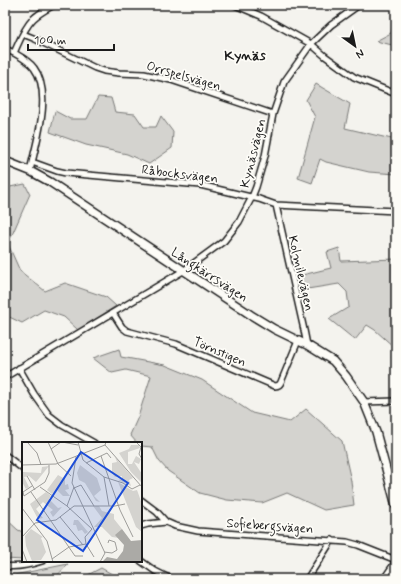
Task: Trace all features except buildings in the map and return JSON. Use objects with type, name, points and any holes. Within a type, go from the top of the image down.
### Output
[{"type":"street","points":[[14,53],[23,34],[33,19],[54,5]]},
{"type":"street","points":[[235,5],[261,16],[311,44],[354,77],[396,94]]},
{"type":"street","name":"Kynäsvägen","points":[[5,377],[183,271],[224,241],[238,222],[252,197],[260,178],[273,114],[284,82],[311,44],[331,25],[359,5]]},
{"type":"street","name":"Orrspelsvägen","points":[[23,34],[104,71],[144,74],[171,80],[273,114]]},
{"type":"street","points":[[5,49],[23,58],[35,69],[40,78],[42,106],[39,130],[30,171]]},
{"type":"street","name":"Långkärrsvägen","points":[[5,162],[30,171],[50,182],[251,315],[333,361],[346,376],[364,402],[376,432],[396,506]]},
{"type":"street","name":"Råbocksvägen","points":[[32,162],[66,173],[200,185],[252,197],[276,205],[396,211]]},
{"type":"street","name":"Kolmilevägen","points":[[276,205],[306,345]]},
{"type":"street","name":"Törnstigen","points":[[113,313],[127,331],[181,346],[275,386],[280,385],[298,341]]},
{"type":"street","points":[[19,368],[34,394],[49,415],[62,425],[92,442]]},
{"type":"street","points":[[364,402],[396,401]]},
{"type":"street","points":[[5,455],[22,468]]},
{"type":"street","points":[[142,501],[157,512],[166,522]]},
{"type":"street","name":"Sofiebergsvägen","points":[[142,526],[158,522],[166,522],[175,526],[198,531],[347,542],[358,545],[396,562]]},
{"type":"street","points":[[307,579],[332,540]]},
{"type":"street","points":[[5,566],[27,566],[39,562]]},
{"type":"street","points":[[142,562],[155,571],[171,579]]},
{"type":"street","points":[[386,579],[396,562]]},
{"type":"shaded area","points":[[396,15],[396,46],[376,41],[391,33]]},
{"type":"shaded area","points":[[316,84],[350,104],[345,128],[396,140],[396,174],[369,172],[326,162],[320,159],[312,183],[298,178],[315,117],[306,100]]},
{"type":"shaded area","points":[[98,97],[111,98],[115,112],[135,114],[144,127],[156,127],[161,116],[173,132],[172,148],[149,164],[127,154],[86,145],[50,132],[55,111],[70,119],[87,119]]},
{"type":"shaded area","points":[[25,184],[30,194],[8,244],[20,271],[45,291],[65,283],[106,297],[116,306],[78,330],[64,317],[44,310],[22,323],[5,315],[5,188]]},
{"type":"shaded area","points":[[339,248],[341,261],[396,259],[396,359],[392,358],[394,347],[367,325],[355,340],[329,319],[349,307],[347,292],[339,284],[301,290],[298,276],[331,268],[327,252]]},
{"type":"shaded area","points":[[119,349],[121,357],[165,365],[202,380],[252,413],[290,422],[306,409],[342,441],[351,481],[354,505],[324,510],[287,493],[262,503],[227,500],[200,493],[168,471],[159,461],[152,447],[142,446],[142,442],[136,442],[130,435],[138,417],[151,376],[126,370],[112,373],[93,358]]},
{"type":"shaded area","points":[[5,518],[18,530],[22,532],[22,560],[5,559]]},
{"type":"shaded area","points":[[68,564],[54,579],[5,579],[5,573],[14,575]]},
{"type":"shaded area","points":[[101,568],[121,579],[81,579],[82,578]]},
{"type":"district","name":"Kynäs","points":[[245,55]]}]
